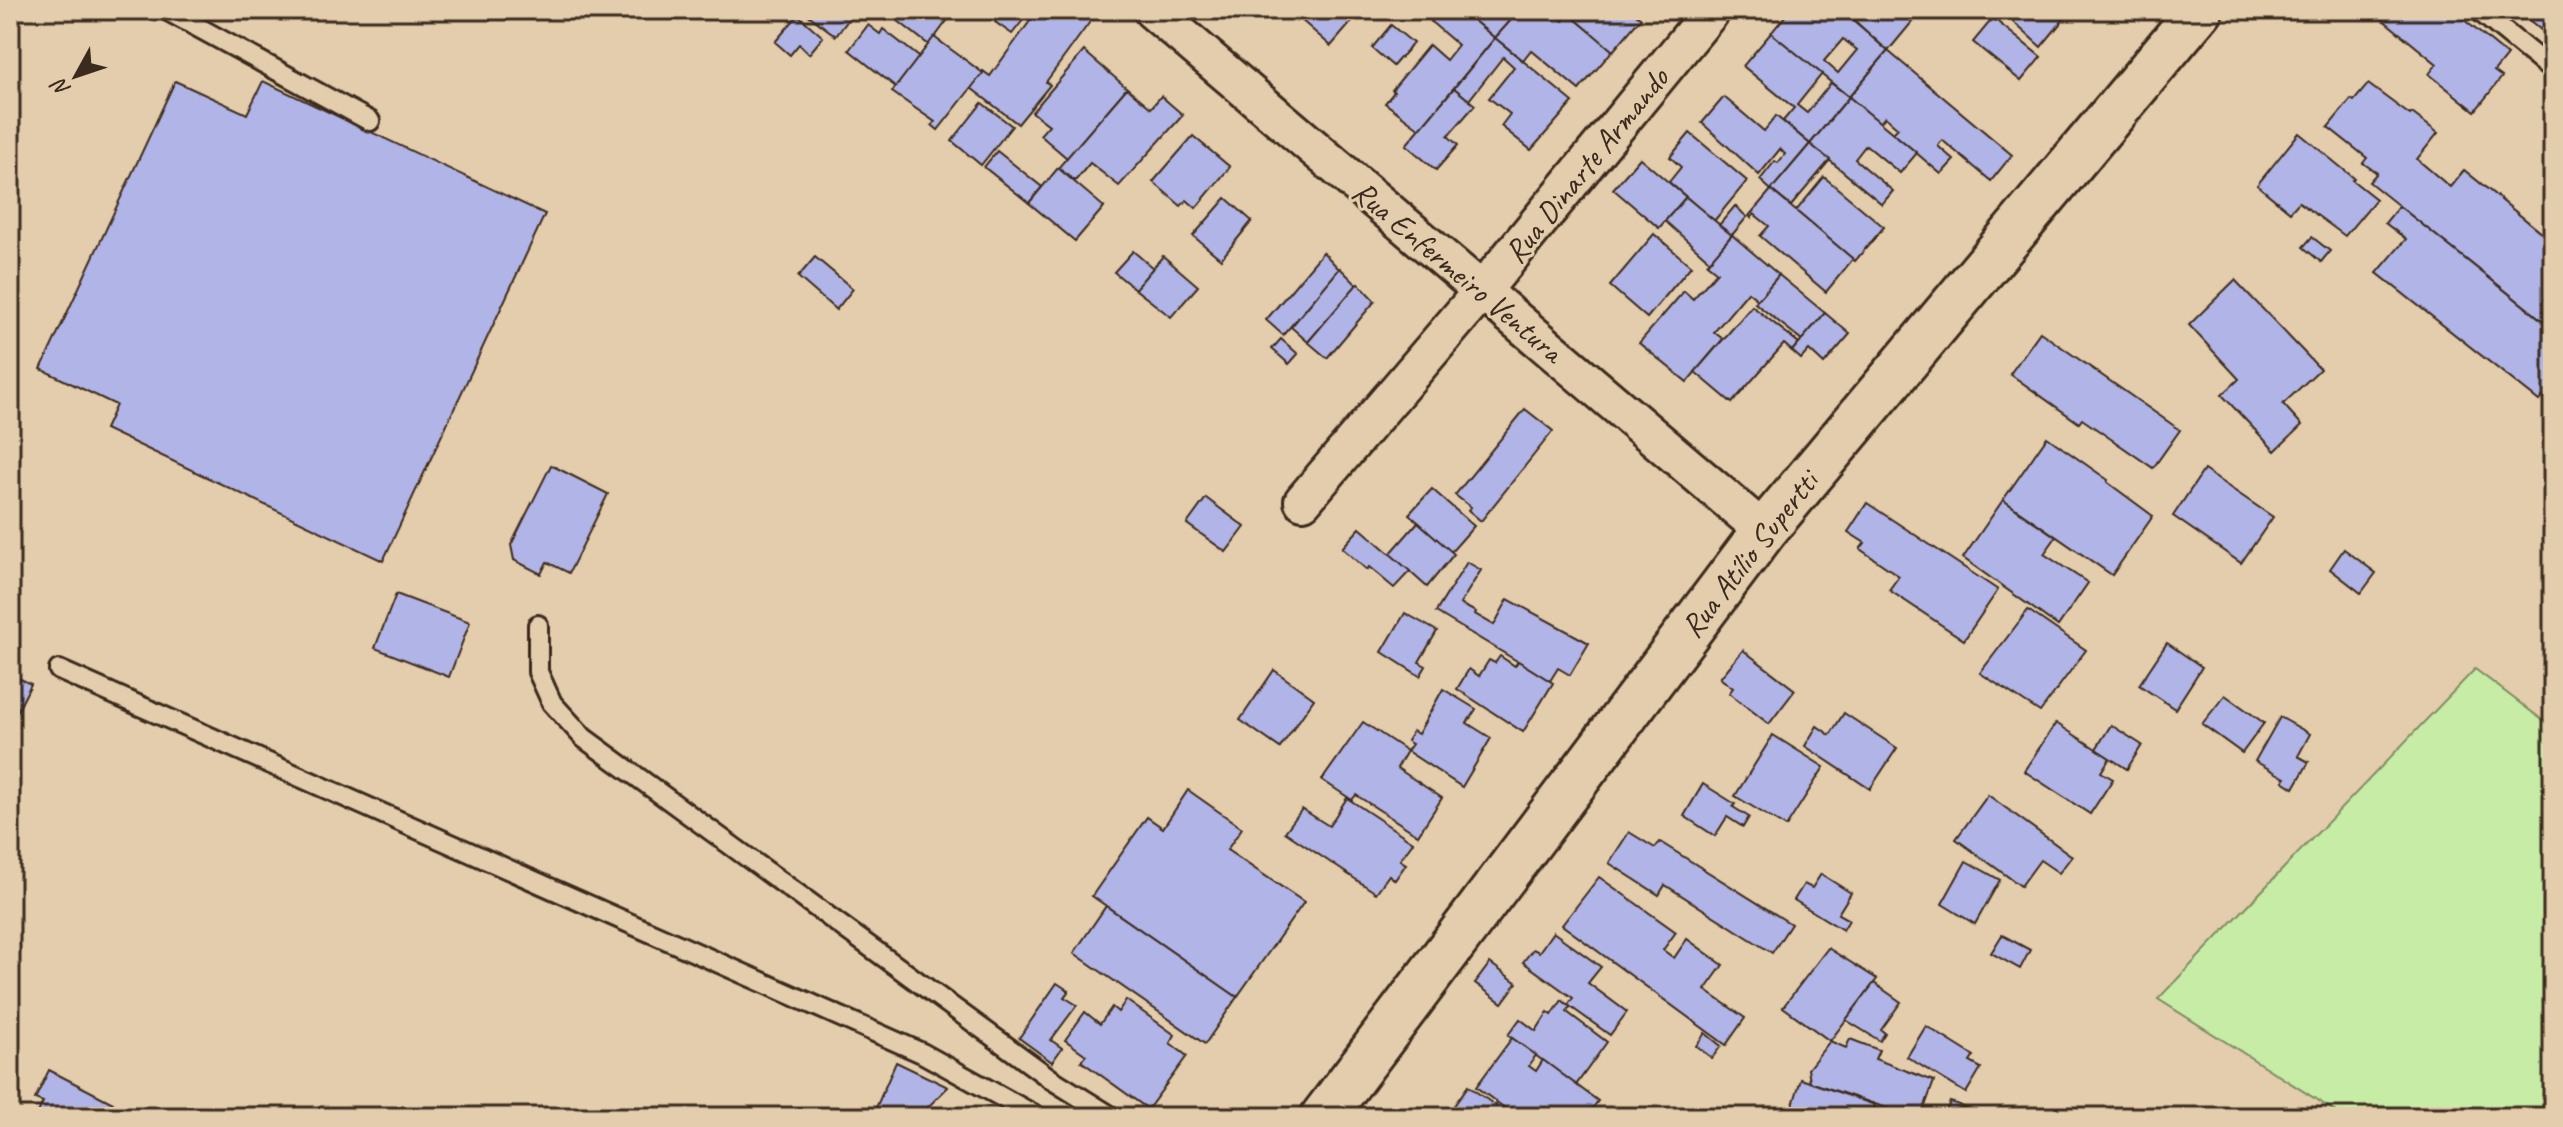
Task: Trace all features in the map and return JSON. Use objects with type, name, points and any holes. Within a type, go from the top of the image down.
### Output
[{"type":"street","name":"Rua Enfermeiro Ventura","points":[[1152,10],[1764,531]]},
{"type":"street","name":"Rua Dinarte Armando","points":[[1303,501],[1482,291],[1712,10]]},
{"type":"street","name":"Rua Atílio Supertti","points":[[1323,1117],[1764,531],[2200,10]]},
{"type":"lane","points":[[166,10],[370,121]]},
{"type":"lane","points":[[2478,10],[2553,71]]},
{"type":"lane","points":[[538,625],[538,672],[552,703],[584,738],[1051,1079],[1112,1117]]},
{"type":"lane","points":[[59,670],[922,1053],[1038,1117]]},
{"type":"green space","points":[[2475,669],[2553,728],[2553,1117],[2344,1117],[2158,999]]},
{"type":"building","points":[[802,10],[864,10],[859,16],[854,12],[836,36]]},
{"type":"building","points":[[884,10],[955,10],[929,45]]},
{"type":"building","points":[[1005,10],[1031,10],[1012,34],[995,22]]},
{"type":"building","points":[[1038,10],[1081,10],[1092,19],[1046,82],[1050,85],[1018,124],[971,88],[983,71],[990,76]]},
{"type":"building","points":[[1284,10],[1362,10],[1331,46],[1299,18],[1296,21]]},
{"type":"building","points":[[1441,10],[1461,10],[1495,38],[1420,129],[1385,103],[1429,45],[1446,60],[1458,45],[1431,22]]},
{"type":"building","points":[[1461,10],[1520,10],[1495,38]]},
{"type":"building","points":[[1520,10],[1550,10],[1547,14],[1552,19],[1555,15],[1563,21],[1569,14],[1613,50],[1579,90],[1531,50],[1523,60],[1495,38]]},
{"type":"building","points":[[1577,10],[1631,10],[1641,18],[1613,51],[1572,16]]},
{"type":"building","points":[[1790,10],[1840,10],[1888,51],[1849,97],[1771,33]],"holes":[[[1843,39],[1857,50],[1838,73],[1824,61]]]},
{"type":"building","points":[[1843,10],[1868,11],[1922,10],[1888,51]]},
{"type":"building","points":[[2000,10],[2080,10],[2073,18],[2068,14],[2041,47]]},
{"type":"building","points":[[2371,10],[2452,10],[2507,55],[2494,71],[2502,77],[2475,111],[2429,74],[2437,64]]},
{"type":"building","points":[[2517,10],[2553,10],[2553,40]]},
{"type":"building","points":[[798,15],[823,37],[809,54],[799,44],[790,55],[775,42]]},
{"type":"building","points":[[1993,18],[2041,57],[2021,81],[1973,42]]},
{"type":"building","points":[[868,25],[880,34],[883,29],[919,57],[896,87],[849,50]]},
{"type":"building","points":[[1391,25],[1413,43],[1393,66],[1372,48]]},
{"type":"building","points":[[1771,33],[1822,74],[1797,105],[1807,113],[1831,83],[1849,97],[1810,144],[1783,121],[1794,108],[1743,66]]},
{"type":"building","points":[[934,37],[983,73],[938,130],[932,125],[935,122],[892,92]]},
{"type":"building","points":[[1495,38],[1573,102],[1531,150],[1501,126],[1510,114],[1489,98],[1514,67],[1503,57],[1469,100],[1454,88]]},
{"type":"building","points":[[1084,51],[1127,88],[1067,158],[1040,135],[1049,125],[1032,112]]},
{"type":"building","points":[[1888,51],[2012,155],[1991,181],[1942,140],[1938,146],[1954,160],[1941,174],[1893,133],[1898,128],[1885,117],[1880,123],[1849,97]]},
{"type":"building","points":[[175,81],[247,114],[263,81],[545,214],[383,561],[105,429],[116,405],[41,369]]},
{"type":"building","points":[[2368,84],[2438,133],[2417,159],[2450,187],[2464,170],[2553,242],[2553,329],[2369,182],[2377,173],[2363,163],[2367,158],[2328,127]]},
{"type":"building","points":[[1127,88],[1151,108],[1161,96],[1183,115],[1119,186],[1090,163],[1075,181],[1058,168]]},
{"type":"building","points":[[1454,88],[1475,105],[1448,136],[1458,145],[1436,170],[1406,145]]},
{"type":"building","points":[[1724,97],[1764,131],[1776,116],[1810,144],[1771,190],[1760,180],[1785,154],[1780,149],[1759,175],[1702,123]]},
{"type":"building","points":[[1849,97],[1917,153],[1900,173],[1866,145],[1855,159],[1893,191],[1882,204],[1810,144]]},
{"type":"building","points":[[982,103],[1012,126],[981,165],[952,141]]},
{"type":"building","points":[[1690,133],[1747,181],[1714,221],[1669,182],[1681,167],[1670,157]]},
{"type":"building","points":[[2299,133],[2376,199],[2345,236],[2299,202],[2290,212],[2257,185]]},
{"type":"building","points":[[1193,136],[1230,167],[1196,208],[1187,200],[1181,206],[1153,182]]},
{"type":"building","points":[[1810,144],[1830,160],[1791,206],[1771,190]]},
{"type":"building","points":[[997,151],[1042,187],[1029,203],[984,167]]},
{"type":"building","points":[[1640,158],[1686,197],[1659,228],[1613,189]]},
{"type":"building","points":[[1058,168],[1104,207],[1075,241],[1029,203]]},
{"type":"building","points":[[1824,177],[1884,227],[1855,261],[1796,211]]},
{"type":"building","points":[[1771,190],[1853,259],[1826,292],[1760,236],[1769,226],[1754,214],[1751,218],[1749,216]]},
{"type":"building","points":[[1686,197],[1732,235],[1710,261],[1665,221]]},
{"type":"building","points":[[1226,198],[1252,221],[1221,259],[1193,236]]},
{"type":"building","points":[[1735,206],[1747,217],[1732,235],[1719,225]]},
{"type":"building","points":[[2399,206],[2553,329],[2553,400],[2550,403],[2542,397],[2539,401],[2377,273],[2406,239],[2385,223]]},
{"type":"building","points":[[1654,234],[1691,266],[1647,318],[1610,286]]},
{"type":"building","points":[[1732,235],[1779,275],[1758,300],[1748,292],[1714,332],[1723,339],[1687,382],[1639,343],[1684,291],[1693,299],[1717,272],[1707,264]]},
{"type":"building","points":[[2312,237],[2330,251],[2321,262],[2303,247]]},
{"type":"building","points":[[1133,251],[1153,268],[1135,289],[1114,272]]},
{"type":"building","points":[[1323,252],[1340,270],[1283,335],[1266,320]]},
{"type":"building","points":[[1163,256],[1198,286],[1171,317],[1135,289]]},
{"type":"building","points":[[815,257],[853,289],[836,310],[798,277]]},
{"type":"building","points":[[1340,268],[1357,285],[1308,342],[1291,327]]},
{"type":"building","points":[[1779,275],[1825,313],[1802,340],[1755,303]]},
{"type":"building","points":[[2235,280],[2320,369],[2283,404],[2302,425],[2275,451],[2222,395],[2239,379],[2189,325]]},
{"type":"building","points":[[1358,283],[1375,301],[1327,358],[1308,342]]},
{"type":"building","points":[[1752,306],[1799,343],[1792,351],[1784,344],[1732,403],[1695,372]]},
{"type":"building","points":[[1825,313],[1850,334],[1824,364],[1809,350],[1801,359],[1792,351]]},
{"type":"building","points":[[2040,332],[2180,430],[2153,468],[2082,419],[2079,423],[2010,374]]},
{"type":"building","points":[[1281,339],[1298,354],[1289,364],[1272,349]]},
{"type":"building","points":[[1525,409],[1553,431],[1481,521],[1468,510],[1471,507],[1455,495]]},
{"type":"building","points":[[2047,437],[2153,516],[2112,575],[2003,500]]},
{"type":"building","points":[[551,465],[608,494],[569,573],[547,562],[541,574],[514,560],[511,545]]},
{"type":"building","points":[[2204,470],[2273,517],[2241,563],[2173,516]]},
{"type":"building","points":[[1432,489],[1474,526],[1451,552],[1409,514]]},
{"type":"building","points":[[1206,498],[1245,527],[1226,552],[1187,524]]},
{"type":"building","points":[[2003,500],[2056,537],[2044,554],[2088,583],[2058,626],[1963,558]]},
{"type":"building","points":[[1867,503],[1998,590],[1964,640],[1889,590],[1899,576],[1860,549],[1865,543],[1848,532]]},
{"type":"building","points":[[1418,522],[1454,554],[1427,587],[1390,554]]},
{"type":"building","points":[[1360,528],[1410,571],[1394,588],[1342,548]]},
{"type":"building","points":[[2344,549],[2376,573],[2361,593],[2330,569]]},
{"type":"building","points":[[1467,562],[1481,570],[1460,604],[1475,614],[1494,625],[1508,599],[1589,643],[1570,675],[1558,668],[1550,681],[1436,612]]},
{"type":"building","points":[[396,594],[470,622],[449,677],[375,648]]},
{"type":"building","points":[[2028,610],[2086,650],[2040,712],[1980,673]]},
{"type":"building","points":[[1405,613],[1437,631],[1419,662],[1426,666],[1420,676],[1382,652]]},
{"type":"building","points":[[2167,643],[2202,667],[2175,709],[2139,685]]},
{"type":"building","points":[[1743,650],[1795,690],[1769,724],[1729,693],[1733,688],[1720,678]]},
{"type":"building","points":[[1500,656],[1515,666],[1518,661],[1553,683],[1523,732],[1457,689],[1469,669],[1479,676],[1489,660],[1495,663]]},
{"type":"building","points":[[1274,670],[1314,699],[1280,748],[1240,720]]},
{"type":"building","points":[[10,674],[31,684],[10,726]]},
{"type":"building","points":[[1443,689],[1476,709],[1467,723],[1491,738],[1462,787],[1407,751],[1412,744],[1407,741],[1413,731],[1418,734]]},
{"type":"building","points":[[2225,695],[2264,723],[2242,753],[2202,724]]},
{"type":"building","points":[[1844,713],[1897,748],[1870,789],[1805,746],[1817,726],[1830,735]]},
{"type":"building","points":[[2280,717],[2310,734],[2298,756],[2309,762],[2294,788],[2283,781],[2285,778],[2255,761]]},
{"type":"building","points":[[1363,722],[1407,751],[1397,768],[1442,798],[1418,835],[1356,795],[1352,800],[1322,780]]},
{"type":"building","points":[[2056,723],[2110,758],[2101,772],[2113,779],[2090,814],[2024,771]]},
{"type":"building","points":[[2111,725],[2142,745],[2127,769],[2096,749]]},
{"type":"building","points":[[1773,735],[1824,767],[1786,827],[1735,796]]},
{"type":"building","points":[[1703,784],[1735,804],[1733,807],[1749,817],[1743,827],[1727,817],[1715,836],[1684,816]]},
{"type":"building","points":[[1188,790],[1242,828],[1227,850],[1304,902],[1237,997],[1092,896],[1147,817],[1163,828]]},
{"type":"building","points":[[1988,795],[2072,856],[2059,873],[2040,860],[2021,886],[1956,839]]},
{"type":"building","points":[[1347,798],[1413,842],[1400,860],[1406,864],[1395,880],[1389,875],[1376,893],[1285,832],[1302,809],[1329,826]]},
{"type":"building","points":[[1629,832],[1655,848],[1660,842],[1791,924],[1772,953],[1665,885],[1659,895],[1609,863]]},
{"type":"building","points":[[1966,861],[2000,880],[1975,924],[1942,904]]},
{"type":"building","points":[[1821,874],[1851,893],[1838,914],[1849,920],[1843,930],[1794,900],[1804,884],[1812,888]]},
{"type":"building","points":[[1599,877],[1676,932],[1663,950],[1674,958],[1687,939],[1723,965],[1705,990],[1745,1018],[1726,1045],[1562,925]]},
{"type":"building","points":[[1106,906],[1237,997],[1205,1044],[1074,953]]},
{"type":"building","points":[[1553,932],[1601,967],[1588,983],[1627,1012],[1610,1035],[1568,1005],[1573,998],[1523,962],[1533,949],[1539,952]]},
{"type":"building","points":[[2002,935],[2030,950],[2020,969],[1991,953]]},
{"type":"building","points":[[1828,948],[1877,979],[1830,1041],[1783,1007]]},
{"type":"building","points":[[1490,963],[1517,983],[1502,1003],[1475,983]]},
{"type":"building","points":[[1057,983],[1069,991],[1064,997],[1077,1005],[1051,1040],[1062,1048],[1052,1062],[1019,1038]]},
{"type":"building","points":[[1874,983],[1901,1002],[1881,1030],[1885,1033],[1880,1041],[1846,1020]]},
{"type":"building","points":[[1126,1000],[1175,1035],[1170,1043],[1187,1056],[1148,1109],[1081,1061],[1086,1055],[1065,1040],[1085,1012],[1100,1024],[1112,1007],[1118,1012]]},
{"type":"building","points":[[1562,1000],[1570,1007],[1567,1012],[1607,1042],[1576,1085],[1508,1035],[1520,1019],[1536,1031],[1548,1012],[1552,1015]]},
{"type":"building","points":[[1926,1026],[1974,1056],[1970,1062],[1981,1068],[1966,1093],[1907,1057]]},
{"type":"building","points":[[1705,1033],[1721,1046],[1712,1058],[1696,1046]]},
{"type":"building","points":[[1512,1038],[1536,1055],[1529,1066],[1536,1071],[1543,1060],[1598,1101],[1586,1117],[1549,1117],[1542,1112],[1538,1117],[1517,1117],[1476,1087]]},
{"type":"building","points":[[1850,1039],[1879,1050],[1875,1059],[1934,1081],[1921,1117],[1913,1117],[1810,1082],[1808,1069],[1830,1041],[1846,1048]]},
{"type":"building","points":[[896,1062],[948,1087],[918,1117],[872,1117]]},
{"type":"building","points":[[49,1070],[113,1103],[107,1117],[36,1117],[43,1102],[35,1099]]},
{"type":"building","points":[[1801,1079],[1875,1105],[1874,1108],[1899,1117],[1820,1117],[1792,1108]]},
{"type":"building","points":[[1468,1086],[1496,1106],[1497,1103],[1517,1117],[1446,1117]]},
{"type":"building","points":[[1950,1102],[1959,1105],[1982,1117],[1944,1117]]}]
